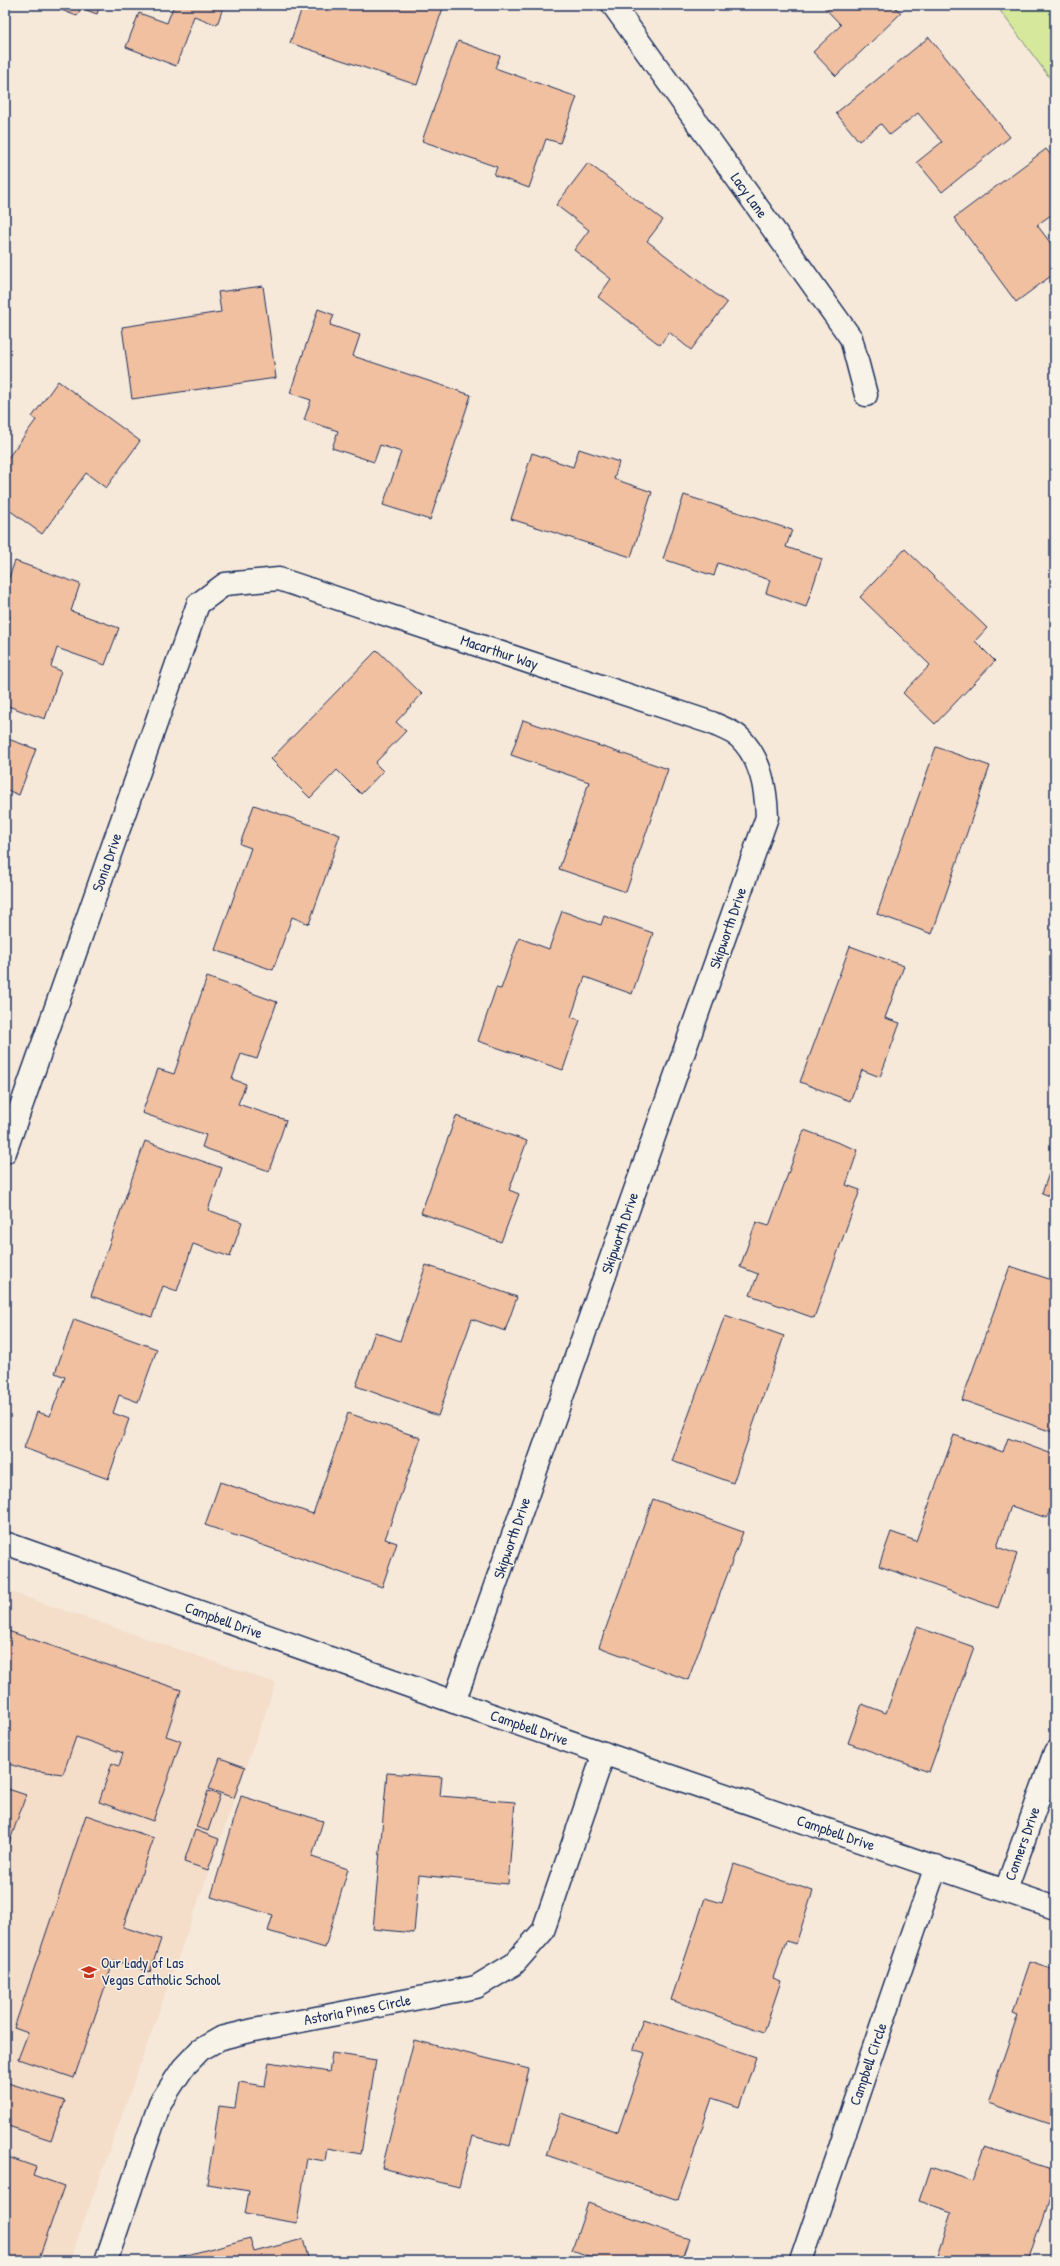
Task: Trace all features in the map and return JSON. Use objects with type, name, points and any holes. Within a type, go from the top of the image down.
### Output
[{"type":"street","name":"Lacy Lane","points":[[613,5],[851,338],[866,395]]},
{"type":"street","name":"Macarthur Way","points":[[225,584],[279,579],[712,723],[738,737],[757,762]]},
{"type":"street","name":"Sonia Drive","points":[[5,1152],[198,604],[225,584]]},
{"type":"street","name":"Skipworth Drive","points":[[454,1702],[767,817],[766,793],[757,762]]},
{"type":"street","name":"Campbell Drive","points":[[5,1543],[454,1702],[1055,1908]]},
{"type":"street","name":"Conners Drive","points":[[1006,1890],[1055,1752]]},
{"type":"street","name":"Astoria Pines Circle","points":[[106,2261],[160,2103],[183,2068],[200,2050],[221,2038],[254,2030],[476,1987],[514,1964],[543,1931],[604,1753]]},
{"type":"street","name":"Campbell Circle","points":[[801,2261],[936,1866]]},
{"type":"shaded area","name":"Our Lady of Las Vegas Catholic School","points":[[5,1590],[276,1683],[70,2261],[5,2261]]},
{"type":"green space","points":[[996,5],[1055,5],[1055,85]]},
{"type":"building","points":[[48,5],[100,5],[97,14],[81,8],[77,16]]},
{"type":"building","points":[[174,5],[224,5],[217,25],[194,16],[176,66],[126,47],[139,13],[167,23]]},
{"type":"building","points":[[303,5],[444,5],[417,85],[290,43]]},
{"type":"building","points":[[822,5],[893,5],[901,13],[836,76],[813,52],[841,25]]},
{"type":"building","points":[[929,37],[1010,137],[942,192],[917,162],[942,142],[918,113],[890,135],[881,124],[859,141],[836,113]]},
{"type":"building","points":[[458,41],[500,56],[495,68],[577,97],[560,143],[546,139],[529,188],[494,175],[497,167],[422,141]]},
{"type":"building","points":[[1046,149],[1055,160],[1055,212],[1037,225],[1055,249],[1055,273],[1016,302],[954,218]]},
{"type":"building","points":[[588,163],[663,220],[647,241],[727,303],[691,350],[669,332],[660,345],[598,297],[611,279],[574,250],[589,230],[556,205]]},
{"type":"building","points":[[263,286],[276,378],[132,399],[122,327],[221,312],[218,292]]},
{"type":"building","points":[[318,309],[334,315],[330,325],[360,335],[353,356],[471,395],[430,520],[383,505],[401,452],[380,445],[374,462],[332,448],[338,431],[304,420],[311,400],[290,393]]},
{"type":"building","points":[[58,381],[140,441],[106,488],[86,473],[42,534],[5,507],[5,462],[36,420],[32,417]]},
{"type":"building","points":[[579,449],[619,462],[614,479],[652,492],[631,557],[511,519],[532,453],[573,467]]},
{"type":"building","points":[[684,495],[792,530],[786,547],[822,559],[806,607],[766,593],[770,580],[718,563],[714,576],[663,559]]},
{"type":"building","points":[[905,549],[987,628],[975,641],[995,661],[935,724],[903,693],[930,665],[860,597]]},
{"type":"building","points":[[15,561],[80,584],[71,611],[119,628],[105,665],[57,648],[51,667],[61,671],[45,719],[5,705],[5,631],[10,616],[5,614],[5,588]]},
{"type":"building","points":[[377,650],[422,694],[396,722],[406,731],[375,763],[383,771],[361,794],[337,770],[310,798],[271,759]]},
{"type":"building","points":[[523,720],[668,769],[626,892],[559,869],[589,782],[511,755]]},
{"type":"building","points":[[5,738],[36,749],[19,795],[7,790],[5,796]]},
{"type":"building","points":[[936,747],[990,766],[932,934],[877,914]]},
{"type":"building","points":[[254,805],[340,835],[309,924],[292,917],[273,970],[215,950],[251,848],[240,844]]},
{"type":"building","points":[[562,911],[601,925],[604,916],[653,933],[632,994],[585,977],[571,1017],[580,1020],[563,1070],[478,1041],[496,988],[501,989],[519,938],[549,949]]},
{"type":"building","points":[[850,946],[904,966],[885,1018],[900,1023],[880,1077],[862,1070],[850,1101],[800,1082]]},
{"type":"building","points":[[207,977],[277,1002],[257,1059],[241,1054],[232,1079],[246,1084],[238,1104],[286,1120],[269,1171],[202,1147],[206,1135],[142,1113],[158,1069],[174,1074]]},
{"type":"building","points":[[456,1116],[527,1141],[509,1190],[519,1194],[501,1242],[421,1213]]},
{"type":"building","points":[[804,1130],[858,1150],[846,1185],[860,1190],[814,1318],[750,1295],[758,1274],[740,1267],[756,1222],[769,1226]]},
{"type":"building","points":[[1055,1136],[1055,1150],[1050,1148]]},
{"type":"building","points":[[145,1141],[222,1168],[208,1210],[242,1222],[230,1257],[193,1244],[177,1291],[163,1286],[152,1317],[91,1296]]},
{"type":"building","points":[[1052,1165],[1055,1166],[1055,1198],[1042,1193]]},
{"type":"building","points":[[426,1265],[517,1297],[505,1331],[472,1319],[438,1416],[356,1386],[375,1332],[400,1341]]},
{"type":"building","points":[[1010,1266],[1055,1281],[1055,1433],[962,1400]]},
{"type":"building","points":[[725,1315],[784,1336],[733,1483],[672,1461]]},
{"type":"building","points":[[74,1319],[157,1349],[138,1402],[119,1395],[113,1413],[129,1419],[108,1479],[24,1448],[37,1412],[50,1416],[65,1377],[55,1373]]},
{"type":"building","points":[[348,1413],[421,1438],[385,1539],[397,1543],[382,1587],[205,1525],[220,1482],[313,1514]]},
{"type":"building","points":[[954,1435],[1003,1452],[1008,1438],[1055,1455],[1055,1496],[1047,1518],[1011,1506],[997,1547],[1017,1554],[998,1608],[879,1566],[891,1532],[916,1541]]},
{"type":"building","points":[[653,1499],[743,1532],[688,1680],[599,1647]]},
{"type":"building","points":[[917,1627],[974,1647],[929,1772],[848,1743],[862,1704],[886,1713]]},
{"type":"building","points":[[5,1630],[181,1690],[166,1736],[181,1741],[153,1821],[99,1802],[112,1763],[119,1766],[123,1753],[76,1737],[63,1774],[29,1770],[5,1763]]},
{"type":"building","points":[[220,1758],[245,1767],[234,1798],[209,1789]]},
{"type":"building","points":[[387,1773],[442,1777],[440,1796],[515,1802],[508,1884],[419,1875],[414,1933],[373,1929]]},
{"type":"building","points":[[5,1788],[26,1795],[5,1855]]},
{"type":"building","points":[[208,1791],[220,1795],[208,1831],[196,1827]]},
{"type":"building","points":[[241,1796],[323,1821],[312,1857],[348,1869],[325,1948],[268,1931],[273,1915],[211,1897]]},
{"type":"building","points":[[86,1815],[154,1838],[123,1927],[161,1939],[150,1972],[114,1960],[74,2078],[18,2059],[28,2033],[14,2028]]},
{"type":"building","points":[[195,1830],[219,1839],[208,1870],[184,1862]]},
{"type":"building","points":[[734,1864],[813,1891],[796,1944],[786,1941],[773,1978],[781,1981],[764,2032],[671,2000],[705,1898],[722,1903]]},
{"type":"building","points":[[1030,1962],[1055,1970],[1055,2126],[988,2103],[1018,2015],[1013,2013]]},
{"type":"building","points":[[643,2019],[756,2057],[739,2107],[712,2098],[678,2200],[546,2155],[561,2113],[618,2132],[645,2053],[633,2049]]},
{"type":"building","points":[[414,2040],[529,2069],[510,2146],[472,2136],[459,2187],[382,2168]]},
{"type":"building","points":[[332,2053],[376,2060],[361,2154],[327,2148],[325,2161],[307,2158],[297,2223],[245,2214],[249,2191],[207,2184],[219,2106],[235,2108],[239,2082],[265,2086],[269,2062],[329,2072]]},
{"type":"building","points":[[5,2082],[65,2101],[51,2140],[5,2125]]},
{"type":"building","points":[[985,2147],[1055,2170],[1055,2179],[1028,2261],[936,2261],[952,2212],[919,2201],[930,2167],[973,2181]]},
{"type":"building","points":[[5,2156],[36,2167],[33,2175],[64,2186],[38,2261],[5,2261]]},
{"type":"building","points":[[588,2203],[689,2239],[681,2261],[592,2261],[594,2258],[572,2250]]},
{"type":"building","points":[[250,2238],[254,2252],[303,2239],[309,2261],[165,2261]]},
{"type":"place","name":"Our Lady of Las Vegas Catholic School","points":[[89,1972]]}]
